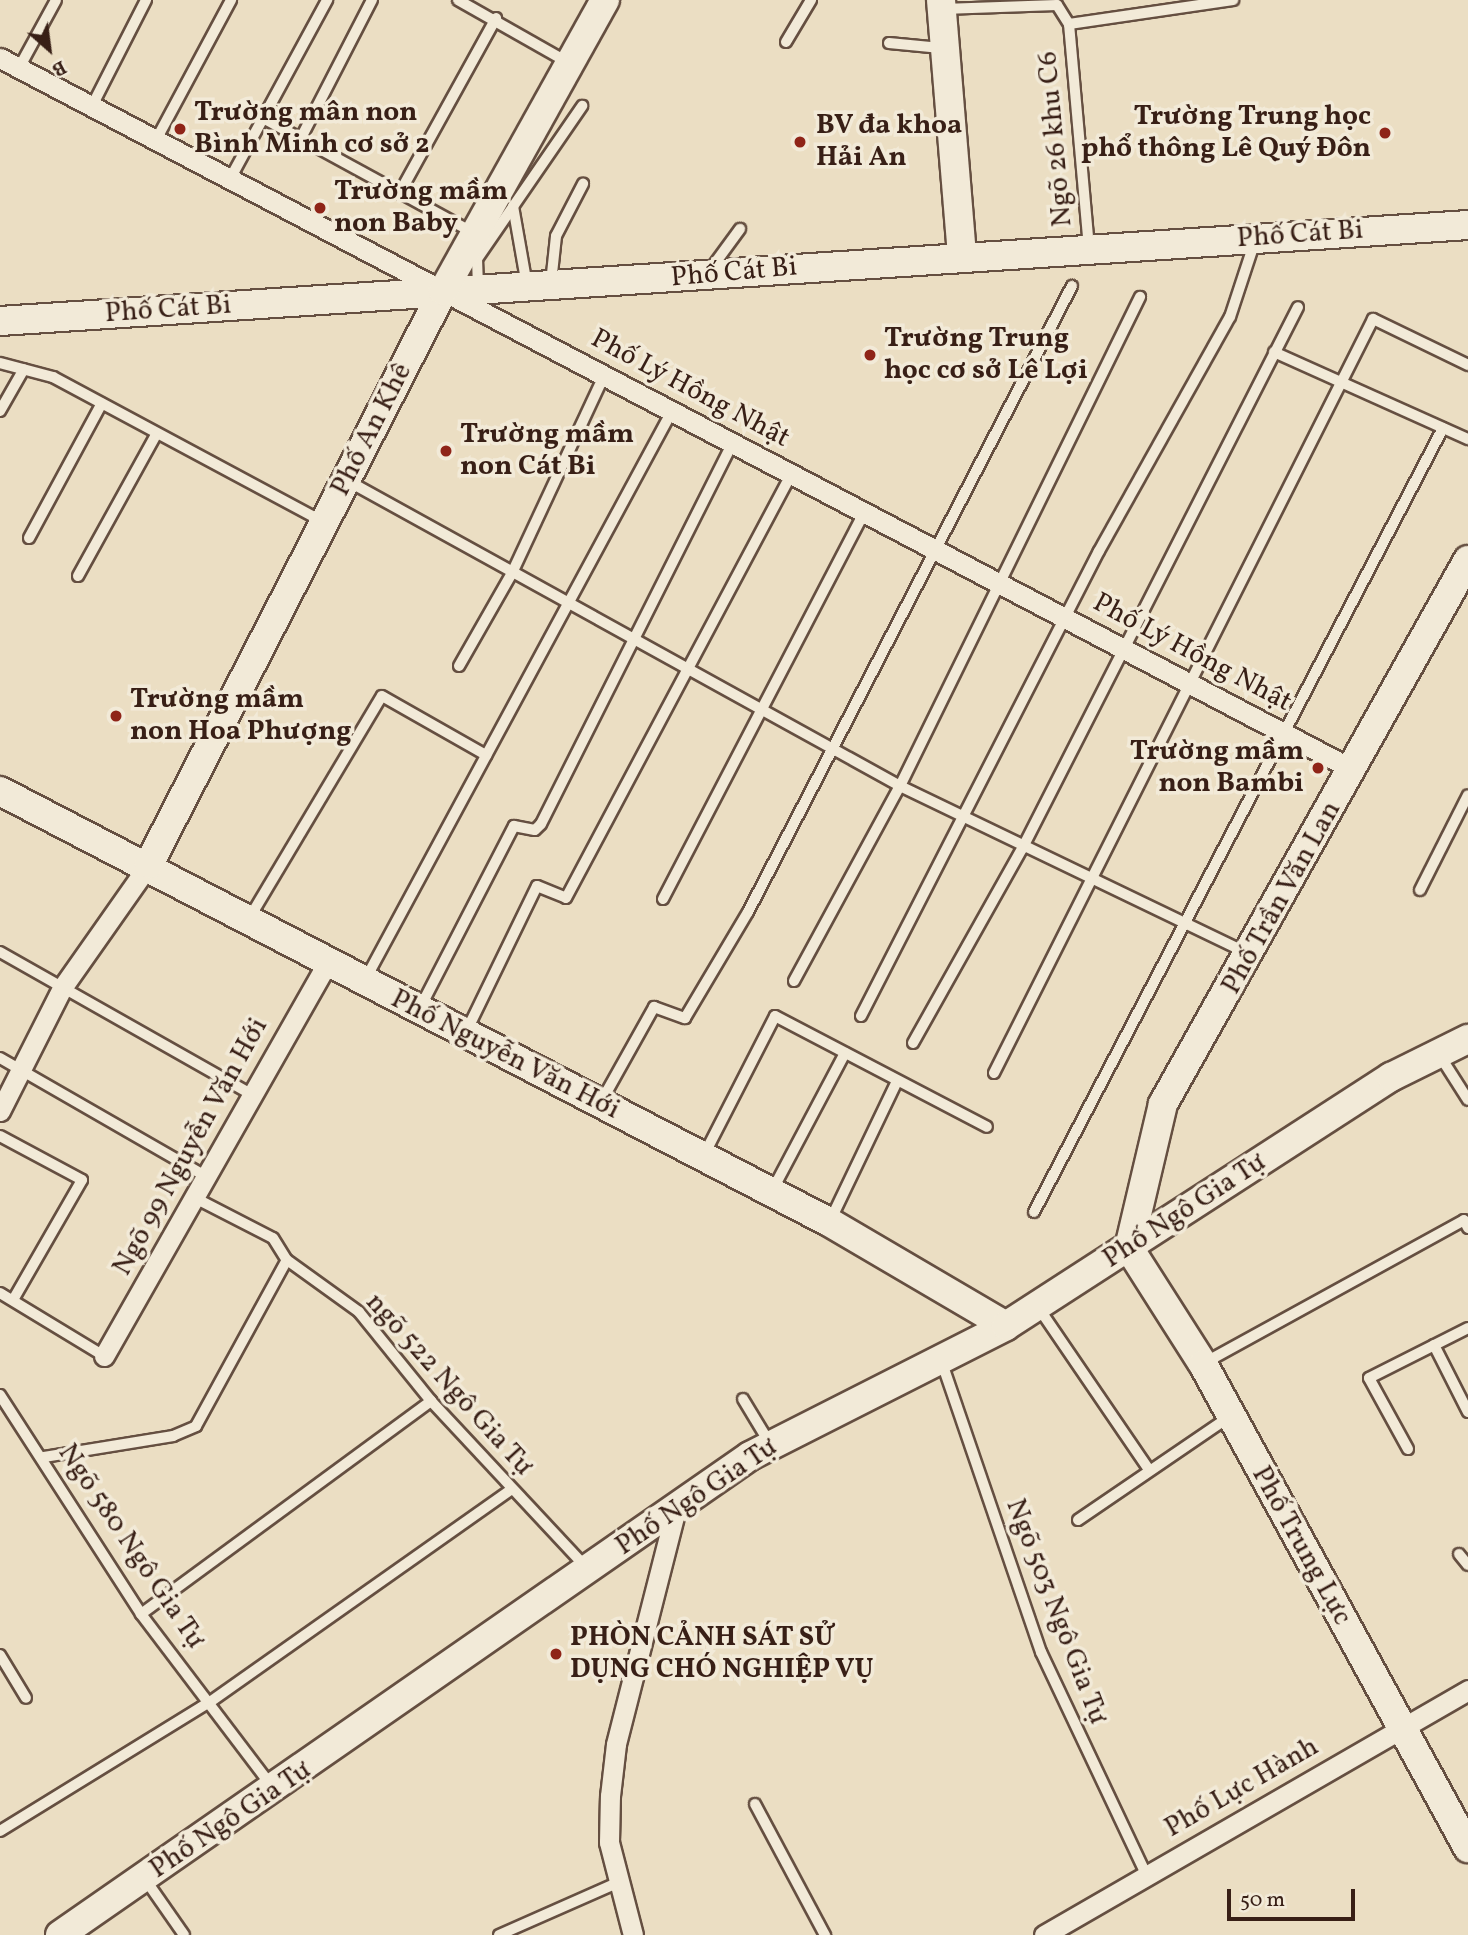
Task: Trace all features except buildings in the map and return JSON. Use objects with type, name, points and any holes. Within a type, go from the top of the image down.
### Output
[{"type":"street","name":"Phố An Khê","points":[[149,864],[443,291],[605,0]]},
{"type":"street","points":[[942,5],[962,254]]},
{"type":"street","name":"Phố Lý Hồng Nhật","points":[[0,58],[1354,770]]},
{"type":"street","name":"Phố Cát Bi","points":[[0,321],[705,276],[962,254],[1468,225]]},
{"type":"street","name":"Phố Trần Văn Lan","points":[[1129,1248],[1163,1104],[1252,956],[1467,566]]},
{"type":"street","name":"Phố Nguyễn Văn Hới","points":[[0,791],[149,864],[326,965],[829,1222],[1006,1326]]},
{"type":"street","points":[[0,1111],[62,988],[149,864]]},
{"type":"street","name":"Ngõ 99 Nguyễn Văn Hới","points":[[104,1356],[197,1199],[326,965]]},
{"type":"street","name":"Phố Ngô Gia Tự","points":[[60,1935],[276,1791],[589,1569],[771,1446],[1006,1326],[1438,1052],[1468,1039]]},
{"type":"street","name":"Phố Trung Lực","points":[[1129,1248],[1203,1364],[1468,1848]]},
{"type":"street","points":[[633,1935],[609,1843],[616,1744],[676,1509]]},
{"type":"street","name":"Phố Lực Hành","points":[[1055,1932],[1468,1690]]},
{"type":"lane","points":[[19,68],[56,0]]},
{"type":"lane","points":[[92,106],[146,0]]},
{"type":"lane","points":[[156,140],[231,0]]},
{"type":"lane","points":[[230,179],[327,0]]},
{"type":"lane","points":[[302,136],[372,0]]},
{"type":"lane","points":[[458,0],[496,18],[570,63]]},
{"type":"lane","points":[[786,41],[811,0]]},
{"type":"lane","name":"Ngõ 26 khu C6","points":[[1089,248],[1069,24],[1233,0]]},
{"type":"lane","points":[[942,5],[1057,5],[1069,24]]},
{"type":"lane","points":[[399,194],[496,18]]},
{"type":"lane","points":[[889,43],[945,48]]},
{"type":"lane","points":[[478,289],[477,259],[582,106]]},
{"type":"lane","points":[[263,118],[302,136],[399,194],[476,233]]},
{"type":"lane","points":[[539,287],[556,236],[583,184]]},
{"type":"lane","points":[[513,206],[539,287]]},
{"type":"lane","points":[[705,276],[740,229]]},
{"type":"lane","points":[[861,1016],[966,819],[1064,618],[1230,317],[1255,239]]},
{"type":"lane","points":[[600,1103],[654,1007],[685,1018],[833,746],[932,548],[1072,286]]},
{"type":"lane","points":[[794,981],[900,786],[1140,297]]},
{"type":"lane","points":[[913,1042],[1021,849],[1121,648],[1298,307]]},
{"type":"lane","points":[[994,1073],[1087,880],[1193,686],[1373,319],[1468,365]]},
{"type":"lane","points":[[1274,352],[1468,439]]},
{"type":"lane","points":[[0,363],[23,369],[102,403],[325,522]]},
{"type":"lane","points":[[0,411],[23,369]]},
{"type":"lane","points":[[459,666],[512,573],[604,376]]},
{"type":"lane","points":[[29,538],[102,403]]},
{"type":"lane","points":[[363,983],[672,411]]},
{"type":"lane","points":[[1034,1212],[1185,918],[1443,428]]},
{"type":"lane","points":[[78,576],[157,433]]},
{"type":"lane","points":[[418,1012],[514,826],[535,830],[541,824],[733,443]]},
{"type":"lane","points":[[465,1034],[537,886],[566,898],[791,474]]},
{"type":"lane","points":[[346,480],[631,643],[833,746],[900,786],[1087,880],[1185,918],[1252,956]]},
{"type":"lane","points":[[663,899],[764,711],[864,513]]},
{"type":"lane","points":[[248,921],[382,696],[486,755]]},
{"type":"lane","points":[[1420,890],[1468,795]]},
{"type":"lane","points":[[0,952],[253,1095]]},
{"type":"lane","points":[[703,1156],[775,1016],[987,1127]]},
{"type":"lane","points":[[1438,1052],[1468,1100]]},
{"type":"lane","points":[[772,1192],[845,1053]]},
{"type":"lane","points":[[0,1058],[208,1177]]},
{"type":"lane","points":[[829,1222],[897,1081]]},
{"type":"lane","points":[[0,1136],[82,1180],[13,1300]]},
{"type":"lane","name":"ngõ 522 Ngô Gia Tự","points":[[197,1199],[273,1238],[287,1260],[359,1312],[431,1401],[511,1490],[589,1569]]},
{"type":"lane","points":[[1203,1364],[1464,1220],[1468,1228]]},
{"type":"lane","points":[[44,1457],[173,1436],[196,1426],[287,1260]]},
{"type":"lane","points":[[0,1293],[104,1356]]},
{"type":"lane","points":[[1038,1306],[1149,1470]]},
{"type":"lane","points":[[1408,1449],[1369,1378],[1468,1328]]},
{"type":"lane","points":[[1434,1345],[1468,1412]]},
{"type":"lane","name":"Ngõ 503 Ngô Gia Tự","points":[[941,1358],[1041,1652],[1147,1876]]},
{"type":"lane","name":"Ngõ 580 Ngô Gia Tự","points":[[0,1395],[44,1457],[141,1614],[276,1791]]},
{"type":"lane","points":[[743,1399],[771,1446]]},
{"type":"lane","points":[[141,1614],[431,1401]]},
{"type":"lane","points":[[1078,1520],[1230,1416]]},
{"type":"lane","points":[[0,1831],[210,1702],[511,1490]]},
{"type":"lane","points":[[1459,1554],[1468,1565]]},
{"type":"lane","points":[[0,1655],[26,1698]]},
{"type":"lane","points":[[755,1804],[825,1935]]},
{"type":"lane","points":[[145,1879],[184,1935]]},
{"type":"lane","points":[[499,1935],[619,1882]]},
{"type":"place","name":"Trường mân non Bình Minh cơ sở 2","points":[[180,129]]},
{"type":"place","name":"Trường Trung học phổ thông Lê Quý Đôn","points":[[1385,133]]},
{"type":"place","name":"BV đa khoa Hải An","points":[[800,142]]},
{"type":"place","name":"Trường mầm non Baby","points":[[320,208]]},
{"type":"place","name":"Trường Trung học cơ sở Lê Lợi","points":[[870,355]]},
{"type":"place","name":"Trường mầm non Cát Bi","points":[[446,451]]},
{"type":"place","name":"Trường mầm non Hoa Phượng","points":[[116,716]]},
{"type":"place","name":"Trường mầm non Bambi","points":[[1318,768]]},
{"type":"place","name":"PHÒN CẢNH SÁT SỬ DỤNG CHÓ NGHIỆP VỤ","points":[[556,1654]]}]
